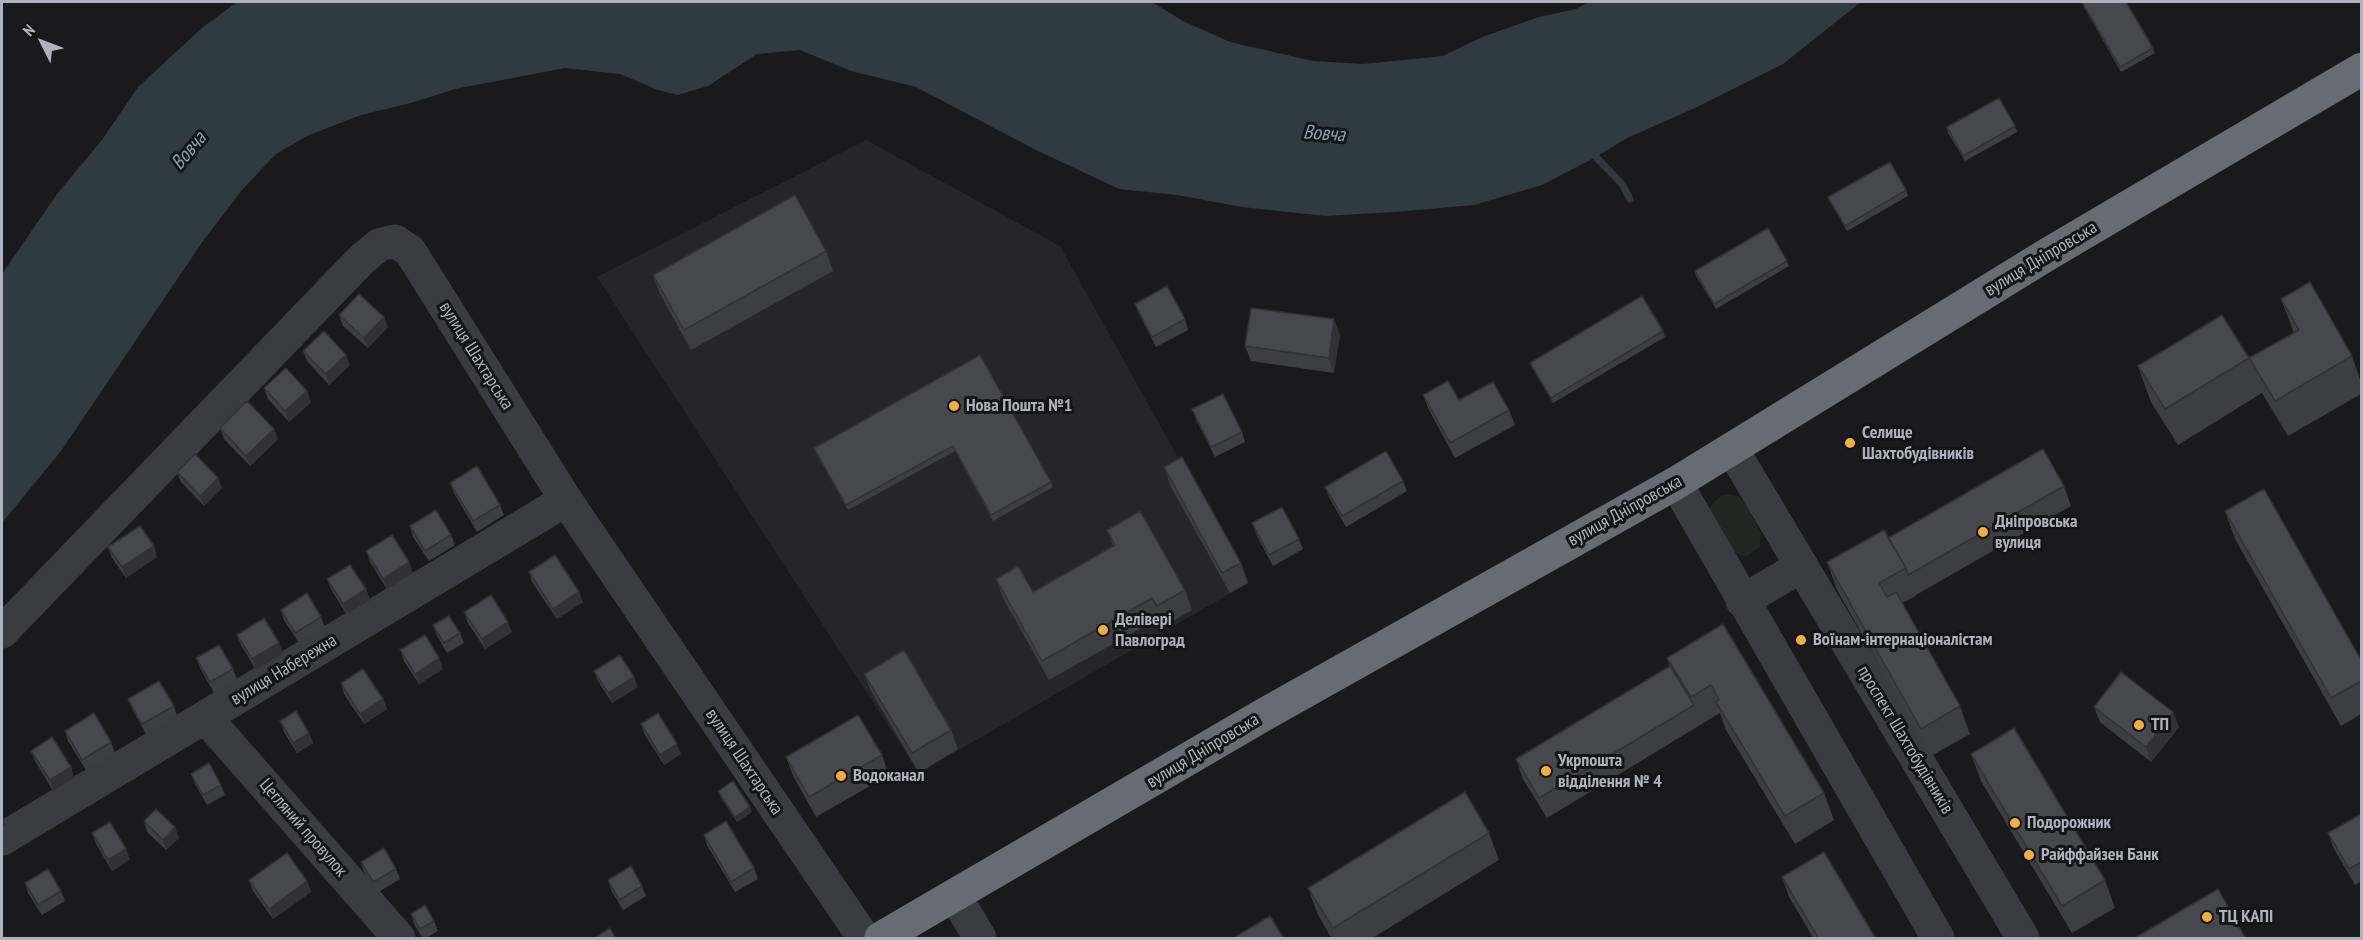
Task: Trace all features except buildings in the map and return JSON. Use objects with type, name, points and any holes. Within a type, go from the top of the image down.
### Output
[{"type":"highway","name":"вулиця Дніпровська","points":[[882,939],[1265,714],[1676,483],[2038,260],[2361,69]]},
{"type":"street","name":"вулиця Шахтарська","points":[[2,632],[362,259],[378,245],[395,241],[410,251],[566,500],[864,939]]},
{"type":"street","name":"проспект Шахтобудівників","points":[[1732,449],[2023,939]]},
{"type":"street","points":[[1676,483],[1938,939]]},
{"type":"street","name":"вулиця Набережна","points":[[2,839],[566,500]]},
{"type":"street","points":[[1742,601],[1802,566]]},
{"type":"street","name":"Цегляний провулок","points":[[206,717],[399,939]]},
{"type":"street","points":[[955,896],[980,939]]},
{"type":"shaded area","points":[[866,140],[1060,246],[1248,583],[919,773],[597,277]]},
{"type":"shaded area","points":[[1728,494],[1744,501],[1761,533],[1760,547],[1747,556],[1734,553],[1709,510],[1722,495]]},
{"type":"water","name":"Вовча","points":[[237,2],[1152,2],[1183,21],[1230,42],[1313,61],[1363,64],[1443,56],[1482,37],[1539,17],[1576,9],[1589,2],[1861,2],[1783,64],[1695,108],[1627,138],[1542,185],[1474,205],[1395,212],[1325,216],[1242,207],[1177,195],[1119,189],[1036,150],[916,87],[851,71],[800,50],[757,54],[708,86],[678,95],[658,90],[620,74],[565,68],[455,89],[361,115],[309,135],[276,154],[242,190],[203,241],[61,451],[2,523],[2,274],[57,194],[102,140],[138,87],[203,27]]},
{"type":"waterway","points":[[1596,157],[1622,184],[1630,199]]},
{"type":"place","name":"Нова Пошта №1","points":[[954,406]]},
{"type":"place","name":"Селище Шахтобудівників","points":[[1850,443]]},
{"type":"place","name":"Дніпровська вулиця","points":[[1983,532]]},
{"type":"place","name":"Делівері Павлоград","points":[[1103,630]]},
{"type":"place","name":"Воїнам-інтернаціоналістам","points":[[1801,640]]},
{"type":"place","name":"ТП","points":[[2139,725]]},
{"type":"place","name":"Укрпошта відділення № 4","points":[[1546,771]]},
{"type":"place","name":"Водоканал","points":[[841,776]]},
{"type":"place","name":"Подорожник","points":[[2015,823]]},
{"type":"place","name":"Райффайзен Банк","points":[[2029,855]]},
{"type":"place","name":"ТЦ КАПІ","points":[[2207,917]]}]
